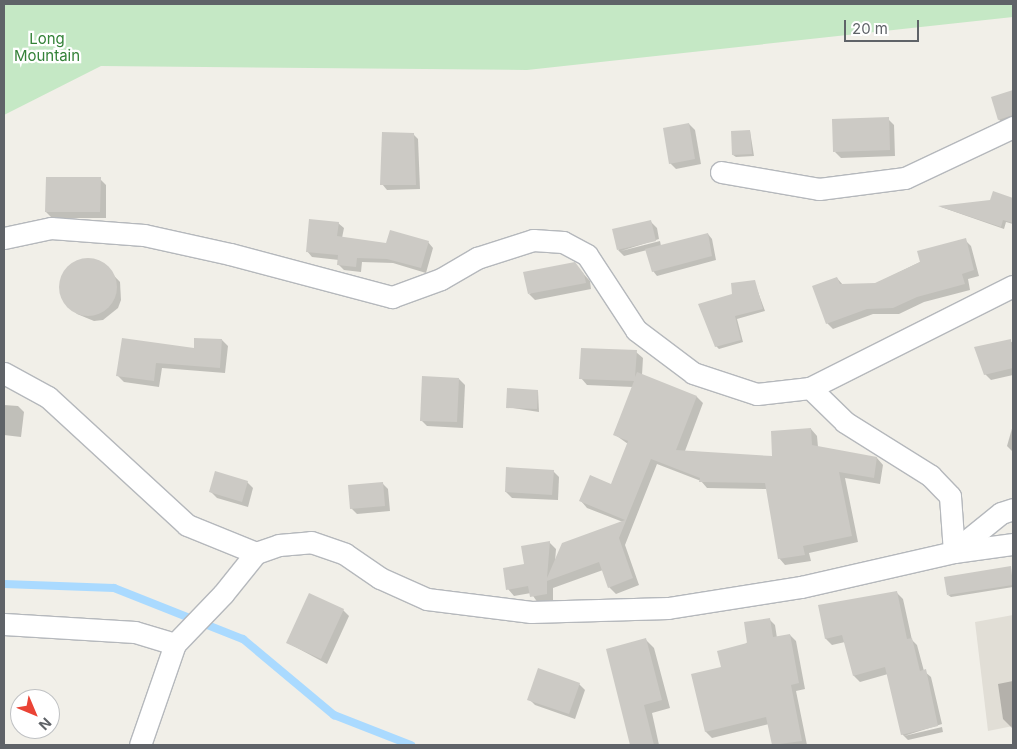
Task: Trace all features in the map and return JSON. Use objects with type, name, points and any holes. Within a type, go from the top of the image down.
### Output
[{"type":"street","points":[[721,172],[819,189],[904,178],[1013,127]]},
{"type":"street","points":[[4,238],[51,228],[144,236],[230,254],[392,297],[441,279],[477,258],[514,246],[533,240],[563,242],[587,255],[636,330],[693,373],[757,394],[810,388],[1013,286]]},
{"type":"street","points":[[4,374],[48,398],[186,526],[256,553]]},
{"type":"street","points":[[810,388],[845,422],[931,476],[950,496],[954,552]]},
{"type":"street","points":[[954,552],[1001,513],[1013,509]]},
{"type":"street","points":[[140,745],[175,644],[223,594],[256,553],[279,545],[311,542],[345,554],[380,578],[428,599],[531,612],[668,608],[801,587],[954,552],[1013,544]]},
{"type":"street","points":[[4,624],[127,631],[175,644]]},
{"type":"shaded area","points":[[1013,615],[1013,726],[988,731],[975,622]]},
{"type":"green space","name":"Long Mountain","points":[[4,4],[1013,4],[1013,17],[527,70],[101,66],[4,115]]},
{"type":"building","points":[[1013,90],[1013,115],[998,120],[991,97]]},
{"type":"building","points":[[889,117],[890,150],[833,152],[832,119]]},
{"type":"building","points":[[689,123],[695,159],[669,164],[663,128]]},
{"type":"building","points":[[750,130],[752,154],[732,155],[731,131]]},
{"type":"building","points":[[382,132],[414,133],[416,185],[380,185]]},
{"type":"building","points":[[46,177],[101,177],[100,212],[45,212]]},
{"type":"building","points":[[993,191],[1013,198],[1013,223],[1003,220],[1001,227],[938,206],[990,200]]},
{"type":"building","points":[[309,219],[339,222],[337,236],[386,243],[390,230],[429,241],[421,268],[387,259],[357,258],[356,267],[337,265],[338,255],[306,252]]},
{"type":"building","points":[[651,220],[656,241],[617,250],[612,229]]},
{"type":"building","points":[[708,233],[712,256],[652,272],[645,249]]},
{"type":"building","points":[[966,238],[974,270],[962,274],[965,284],[917,297],[893,308],[867,309],[826,324],[812,286],[837,277],[840,284],[875,283],[920,262],[917,251]]},
{"type":"building","points":[[88,258],[104,263],[112,271],[117,287],[112,303],[104,311],[88,316],[72,311],[64,303],[59,287],[64,271],[72,263]]},
{"type":"building","points":[[575,262],[584,274],[586,283],[528,294],[523,272]]},
{"type":"building","points":[[755,280],[763,309],[735,316],[741,340],[715,347],[698,304],[732,294],[731,283]]},
{"type":"building","points":[[122,338],[194,348],[194,338],[222,339],[220,368],[156,363],[154,381],[116,376]]},
{"type":"building","points":[[1011,339],[1013,368],[984,375],[974,347]]},
{"type":"building","points":[[581,348],[637,350],[635,377],[637,372],[697,396],[676,450],[772,456],[771,431],[811,428],[812,445],[877,457],[874,478],[839,472],[852,536],[803,546],[805,555],[778,559],[765,483],[699,482],[700,478],[651,459],[619,538],[633,578],[608,588],[599,562],[547,581],[547,594],[530,597],[528,586],[506,590],[503,568],[524,564],[521,546],[550,541],[547,578],[562,543],[625,520],[579,501],[590,475],[611,484],[628,441],[613,435],[634,381],[579,379]]},
{"type":"building","points":[[422,376],[459,378],[457,422],[420,421]]},
{"type":"building","points":[[507,388],[538,390],[537,409],[506,408]]},
{"type":"building","points":[[506,467],[554,470],[552,495],[505,492]]},
{"type":"building","points":[[215,471],[248,481],[242,502],[209,492]]},
{"type":"building","points":[[383,482],[385,506],[350,509],[348,485]]},
{"type":"building","points":[[1011,566],[1013,585],[947,595],[944,577]]},
{"type":"building","points":[[897,591],[907,639],[912,638],[920,671],[926,669],[938,726],[901,735],[885,667],[853,676],[842,635],[825,639],[818,605]]},
{"type":"building","points":[[309,593],[344,609],[321,659],[286,643]]},
{"type":"building","points":[[770,618],[773,637],[790,634],[799,683],[791,685],[802,741],[772,745],[766,717],[705,732],[691,674],[721,667],[717,651],[747,643],[744,622]]},
{"type":"building","points":[[646,638],[662,700],[644,705],[654,745],[630,745],[606,649]]},
{"type":"building","points":[[538,668],[580,683],[569,714],[527,700]]},
{"type":"waterway","points":[[4,584],[114,588],[243,639],[334,715],[411,745]]}]
